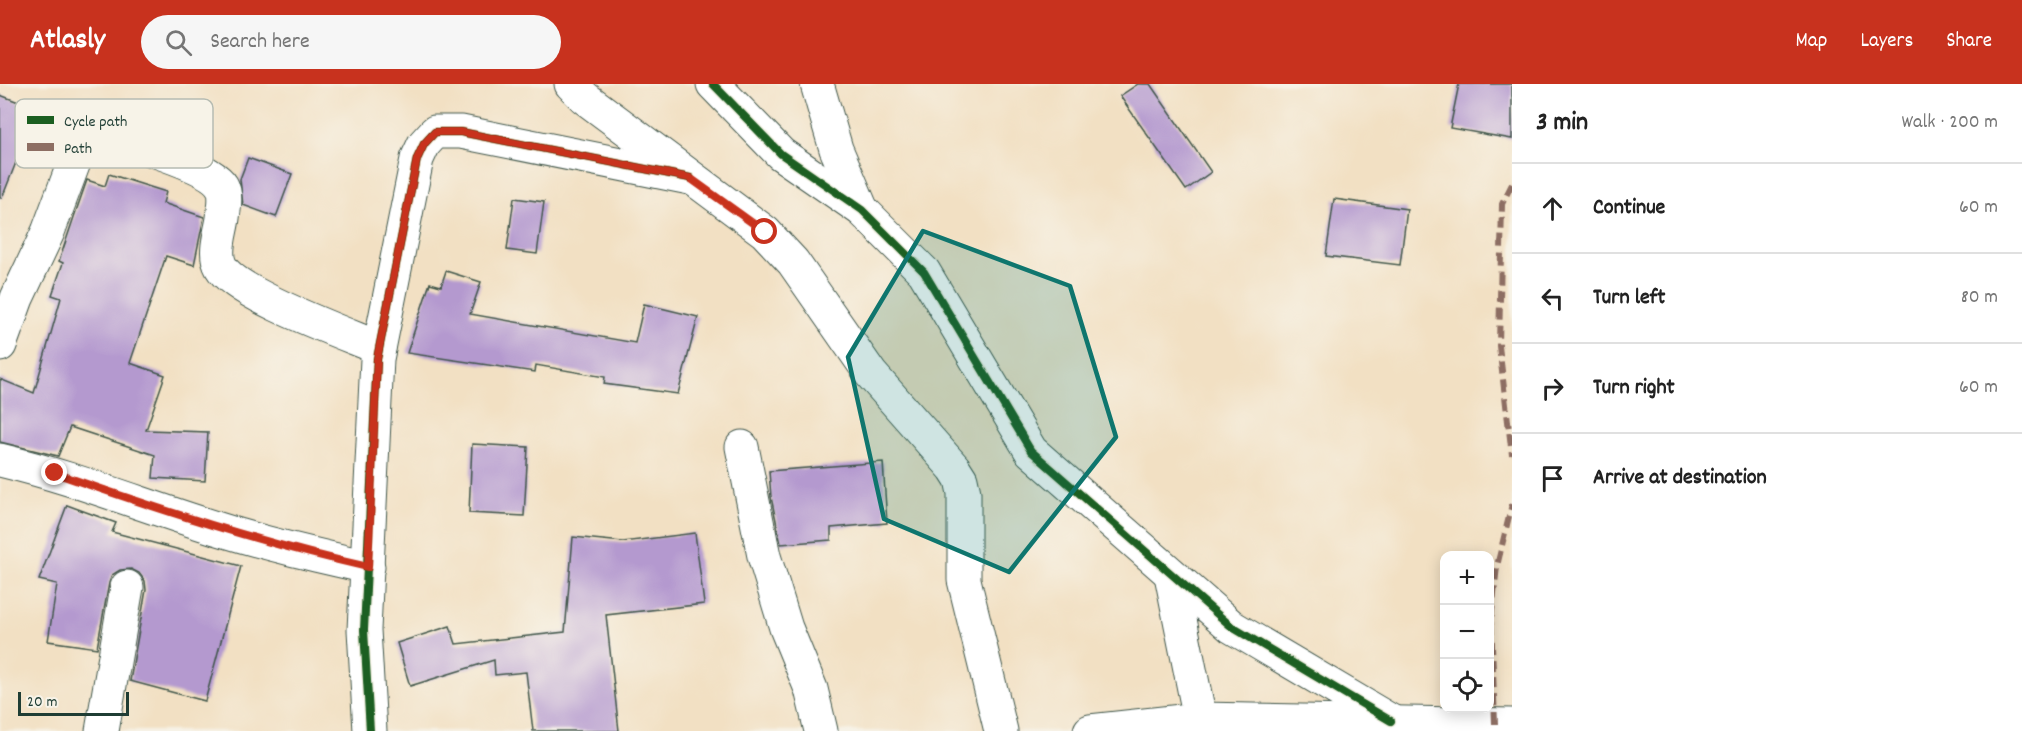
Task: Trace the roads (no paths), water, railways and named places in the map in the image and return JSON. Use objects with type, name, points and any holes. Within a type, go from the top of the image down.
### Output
[{"type":"street","points":[[571,84],[585,98],[765,232],[793,262],[871,374],[961,479],[964,493],[964,580],[1001,731]]},
{"type":"street","points":[[712,84],[781,154],[862,210],[924,272],[1030,451],[1232,627],[1391,721]]},
{"type":"street","points":[[817,84],[836,149],[862,210]]},
{"type":"street","points":[[370,731],[364,630],[379,348],[417,159],[424,144],[435,132],[461,132],[690,178]]},
{"type":"street","points":[[0,345],[17,297],[48,232],[72,168]]},
{"type":"street","points":[[195,168],[212,177],[222,187],[225,202],[218,248],[220,266],[231,280],[317,322],[379,348]]},
{"type":"street","points":[[742,447],[764,556],[786,628],[811,689],[821,731]]},
{"type":"street","points":[[0,460],[55,473],[221,530],[295,551],[368,567]]},
{"type":"street","points":[[1171,574],[1200,719]]},
{"type":"street","points":[[102,731],[127,587]]},
{"type":"street","points":[[1090,731],[1200,719],[1512,725]]}]
